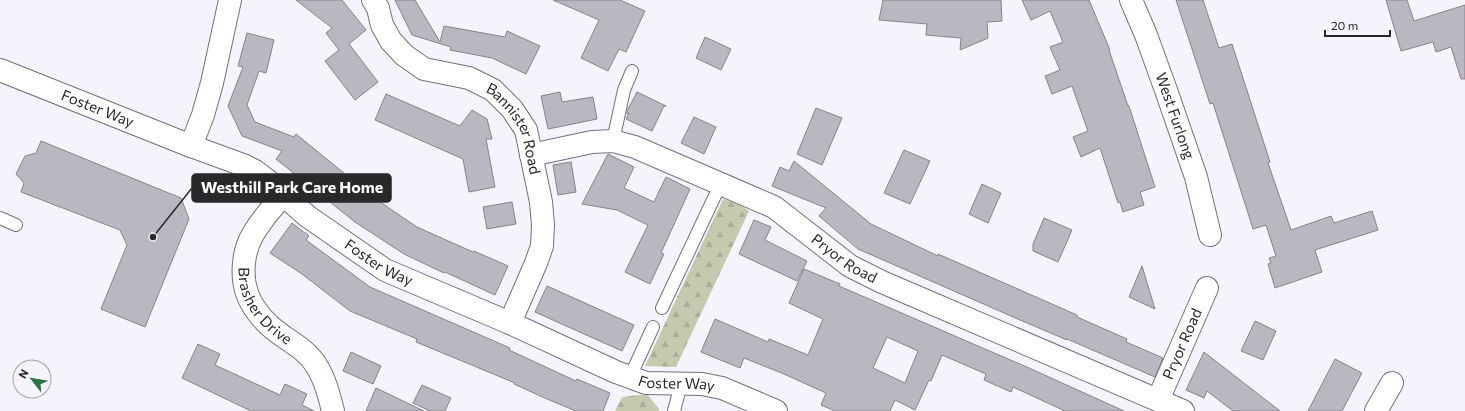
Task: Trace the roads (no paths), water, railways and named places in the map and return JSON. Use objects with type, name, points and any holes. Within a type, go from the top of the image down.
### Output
[{"type":"street","points":[[191,146],[203,115],[212,82],[230,0]]},
{"type":"street","name":"Bannister Road","points":[[373,0],[378,8],[382,25],[391,42],[404,56],[424,69],[469,78],[493,90],[512,109],[526,130],[541,202],[543,225],[542,246],[510,323]]},
{"type":"street","name":"West Furlong","points":[[1131,0],[1165,85],[1196,177],[1210,235]]},
{"type":"street","name":"Foster Way","points":[[0,70],[249,168],[261,176],[307,216],[385,270],[510,323],[616,372],[646,383],[702,384],[722,388],[776,411]]},
{"type":"street","name":"Pryor Road","points":[[531,155],[592,142],[613,141],[635,147],[774,207],[850,266],[863,273],[1183,411]]},
{"type":"street","name":"Brasher Drive","points":[[283,195],[261,222],[251,238],[245,255],[244,276],[247,293],[258,313],[270,326],[304,350],[316,365],[326,386],[333,411]]},
{"type":"street","name":"Pryor Road","points":[[1158,400],[1207,288]]},
{"type":"street","points":[[1376,411],[1392,383]]},
{"type":"lane","points":[[613,141],[624,90],[632,71]]},
{"type":"lane","points":[[662,308],[721,183]]},
{"type":"lane","points":[[0,218],[16,225]]},
{"type":"lane","points":[[630,377],[653,327]]},
{"type":"lane","points":[[674,411],[681,384]]},
{"type":"place","name":"Westhill Park Care Home","points":[[153,237]]}]
